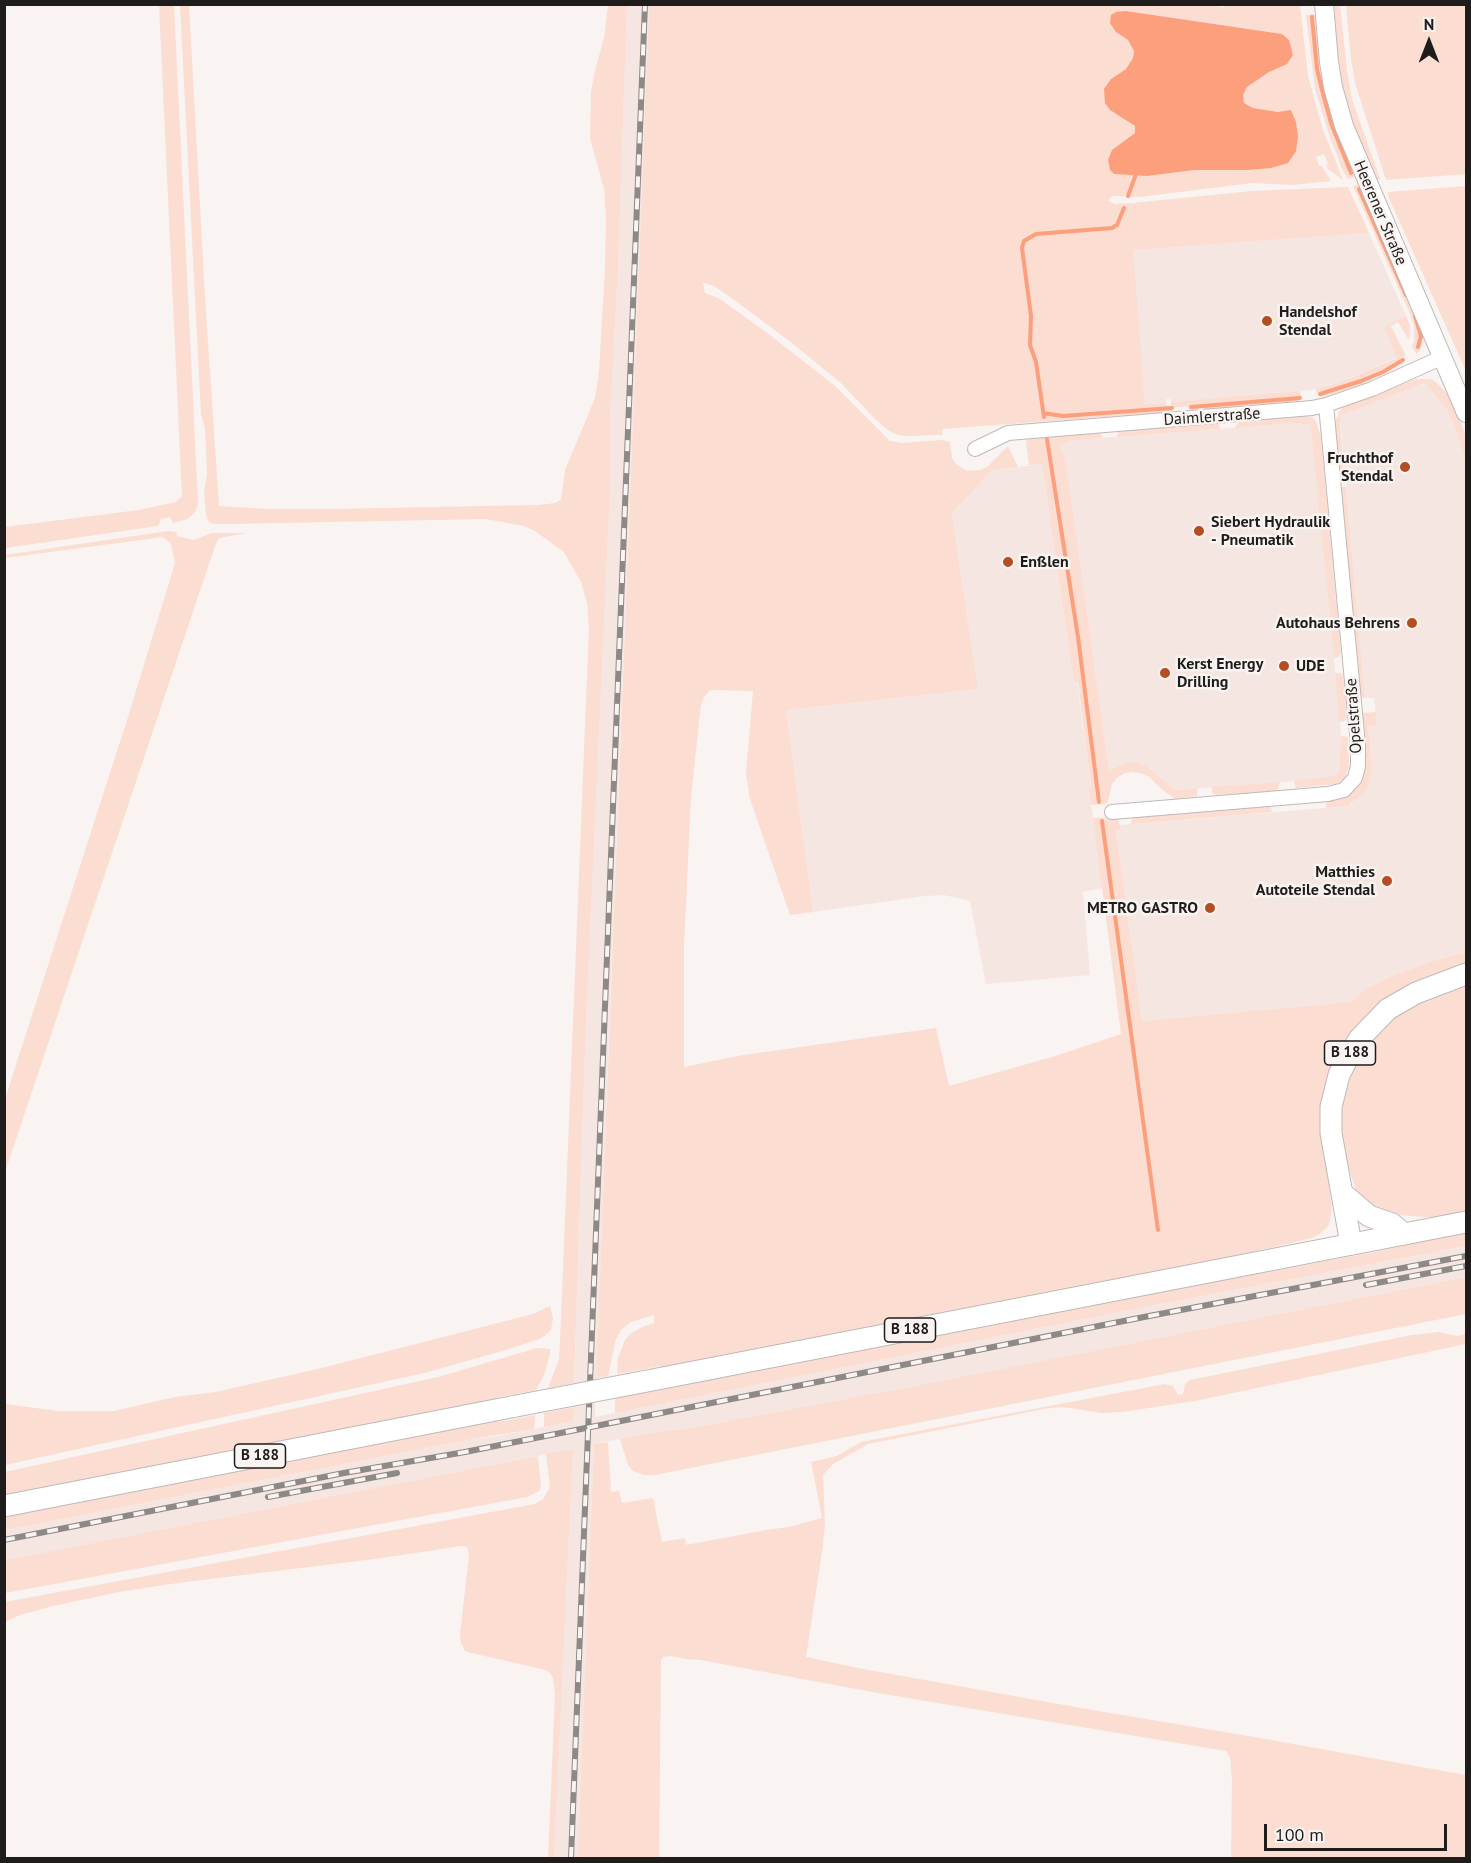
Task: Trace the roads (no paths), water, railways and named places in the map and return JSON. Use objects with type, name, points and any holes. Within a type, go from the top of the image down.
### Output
[{"type":"main road","name":"Heerener Straße","points":[[1324,4],[1329,63],[1344,126],[1467,413]]},
{"type":"main road","name":"B 188","points":[[1351,1244],[1332,1148],[1330,1120],[1336,1085],[1348,1055],[1373,1023],[1396,1004],[1424,990],[1467,974]]},
{"type":"main road","points":[[1342,1193],[1369,1216],[1392,1224],[1404,1234]]},
{"type":"main road","name":"B 188","points":[[4,1506],[1467,1222]]},
{"type":"street","name":"Daimlerstraße","points":[[975,449],[1008,433],[1284,412],[1326,405],[1371,389],[1443,357]]},
{"type":"street","name":"Opelstraße","points":[[1112,812],[1329,794],[1344,790],[1355,778],[1358,766],[1358,745],[1326,405]]},
{"type":"waterway","points":[[1312,17],[1317,69],[1323,94],[1331,123],[1351,173]]},
{"type":"waterway","points":[[1128,196],[1136,174]]},
{"type":"waterway","points":[[1359,189],[1406,295]]},
{"type":"waterway","points":[[1044,417],[1036,362],[1030,345],[1031,316],[1022,248],[1024,241],[1036,234],[1112,228],[1117,225],[1124,208]]},
{"type":"waterway","points":[[1415,316],[1421,336],[1418,347]]},
{"type":"waterway","points":[[1320,394],[1383,372],[1403,360]]},
{"type":"waterway","points":[[1191,407],[1300,398]]},
{"type":"waterway","points":[[1043,413],[1063,416],[1172,408]]},
{"type":"waterway","points":[[1047,439],[1078,637],[1099,802]]},
{"type":"waterway","points":[[1102,821],[1158,1230]]},
{"type":"railway","points":[[571,1858],[645,4]]},
{"type":"railway","points":[[4,1540],[1466,1256]]},
{"type":"railway","points":[[1366,1285],[1466,1266]]},
{"type":"railway","points":[[268,1497],[397,1473]]},
{"type":"place","name":"Handelshof Stendal","points":[[1267,321]]},
{"type":"place","name":"Fruchthof Stendal","points":[[1405,467]]},
{"type":"place","name":"Siebert Hydraulik - Pneumatik","points":[[1199,531]]},
{"type":"place","name":"Enßlen","points":[[1008,562]]},
{"type":"place","name":"Autohaus Behrens","points":[[1412,623]]},
{"type":"place","name":"UDE","points":[[1284,666]]},
{"type":"place","name":"Kerst Energy Drilling","points":[[1165,673]]},
{"type":"place","name":"Matthies Autoteile Stendal","points":[[1387,881]]},
{"type":"place","name":"METRO GASTRO","points":[[1210,908]]}]
